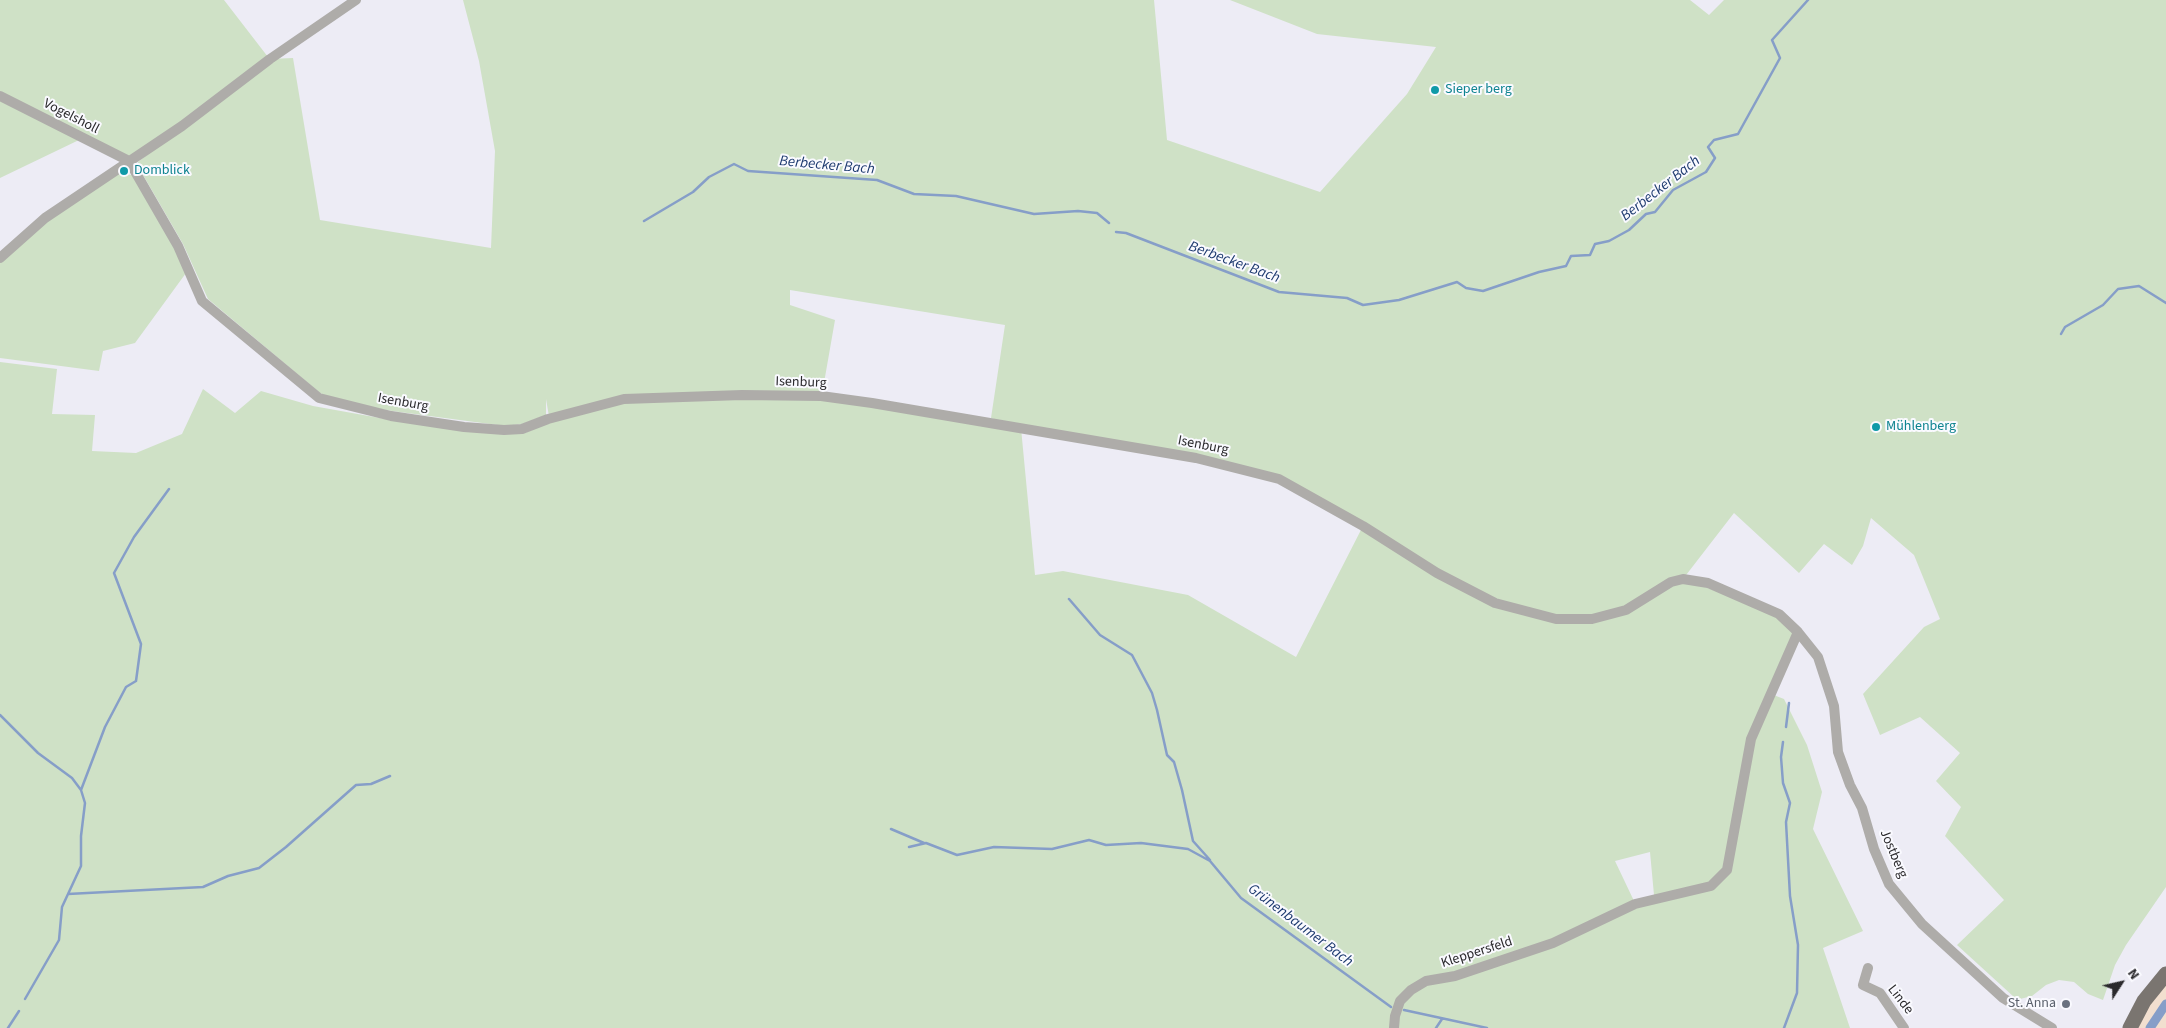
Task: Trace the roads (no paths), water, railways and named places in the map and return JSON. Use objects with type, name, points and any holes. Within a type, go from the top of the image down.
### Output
[{"type":"main road","points":[[2130,1028],[2144,1001],[2166,974]]},
{"type":"street","points":[[0,258],[45,218],[182,126],[270,59],[356,0]]},
{"type":"street","name":"Vogelsholl","points":[[0,96],[129,161]]},
{"type":"street","name":"Isenburg","points":[[129,161],[178,246],[202,301],[318,398],[391,416],[464,427],[504,430],[522,429],[548,419],[624,399],[742,395],[821,396],[1090,439],[1232,465],[1280,479],[1364,526],[1437,573],[1495,603],[1556,619]]},
{"type":"street","name":"Jostberg","points":[[1556,619],[1592,618],[1626,610],[1671,582],[1683,579],[1708,583],[1779,614],[1798,632],[1818,658],[1834,706],[1838,752],[1850,785],[1862,808],[1874,849],[1889,884],[1922,924],[2002,998],[2052,1028]]},
{"type":"street","name":"Kleppersfeld","points":[[1394,1028],[1395,1016],[1400,1001],[1411,990],[1426,981],[1455,976],[1553,942],[1636,904],[1711,886],[1727,870],[1751,739],[1798,632]]},
{"type":"street","name":"Linde","points":[[1868,968],[1863,985],[1880,993],[1904,1028]]},
{"type":"waterway","name":"Berbecker Bach","points":[[1116,232],[1126,233],[1279,292],[1347,298],[1363,305],[1399,300],[1457,282],[1466,288],[1483,291],[1539,272],[1566,266],[1571,256],[1590,255],[1595,244],[1609,241],[1629,230],[1646,214],[1655,212],[1673,190],[1706,172],[1715,158],[1708,147],[1714,140],[1738,134],[1780,58],[1772,40],[1808,0]]},
{"type":"waterway","name":"Berbecker Bach","points":[[644,221],[693,192],[709,177],[734,164],[748,171],[877,180],[914,194],[956,196],[1034,214],[1078,211],[1097,213],[1109,223]]},
{"type":"waterway","points":[[2061,334],[2065,327],[2103,305],[2118,289],[2139,286],[2166,303]]},
{"type":"waterway","points":[[81,790],[105,727],[126,687],[136,681],[141,644],[114,573],[134,537],[169,489]]},
{"type":"waterway","points":[[1069,599],[1100,635],[1132,655],[1152,693],[1167,755],[1174,762],[1182,790],[1193,841],[1210,860]]},
{"type":"waterway","points":[[1786,727],[1789,703]]},
{"type":"waterway","points":[[0,715],[38,753],[72,778],[81,790],[85,803],[81,836],[81,866],[62,907],[59,940],[25,999]]},
{"type":"waterway","points":[[1783,742],[1781,757],[1783,783],[1790,803],[1786,822],[1790,896],[1798,945],[1797,993],[1784,1028]]},
{"type":"waterway","points":[[68,894],[203,887],[228,876],[259,868],[286,847],[356,785],[371,784],[390,776]]},
{"type":"waterway","points":[[891,829],[924,843]]},
{"type":"waterway","name":"Grünenbaumer Bach","points":[[909,847],[926,843],[957,855],[994,847],[1052,849],[1089,840],[1106,845],[1141,843],[1188,849],[1210,861],[1241,898],[1391,1007]]},
{"type":"waterway","points":[[2150,1028],[2166,1004]]},
{"type":"waterway","name":"Grünenbaumer Bach","points":[[1404,1010],[1487,1028]]},
{"type":"waterway","points":[[8,1028],[19,1011]]},
{"type":"waterway","points":[[1436,1028],[1442,1019]]},
{"type":"place","name":"Sieper berg","points":[[1435,90]]},
{"type":"place","name":"Domblick","points":[[124,171]]},
{"type":"place","name":"Mühlenberg","points":[[1876,427]]},
{"type":"place","name":"St. Anna","points":[[2066,1004]]}]
